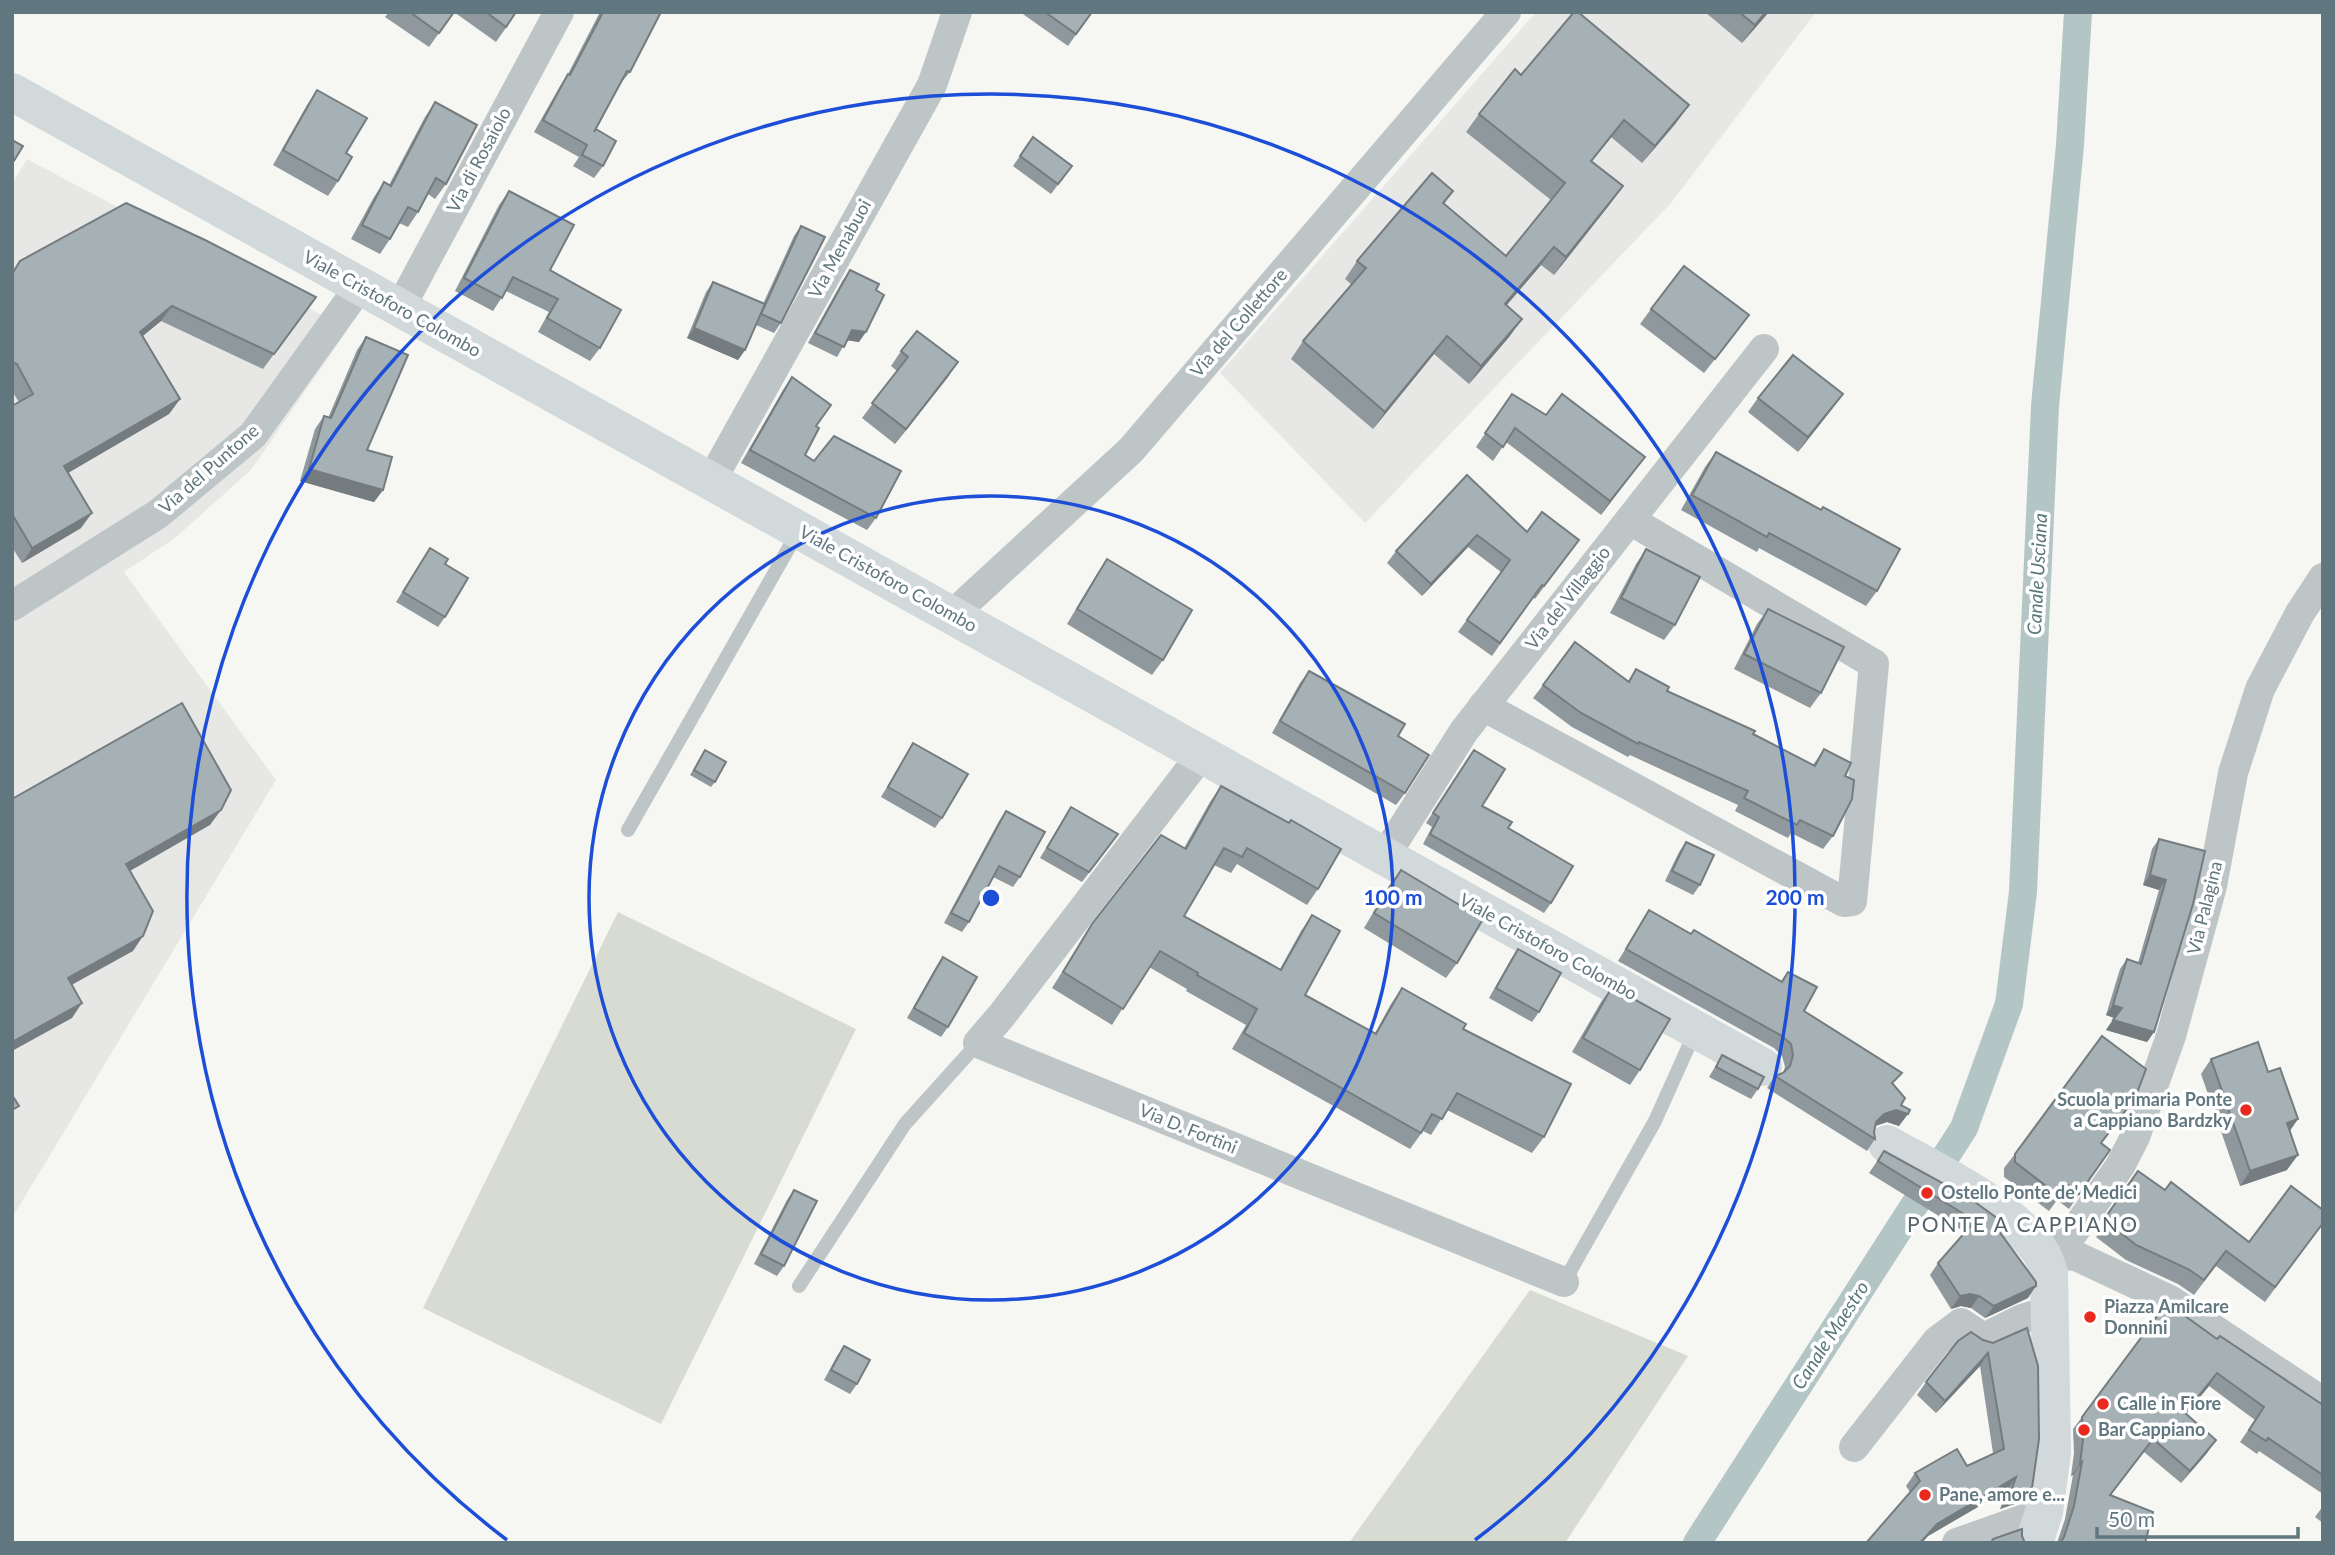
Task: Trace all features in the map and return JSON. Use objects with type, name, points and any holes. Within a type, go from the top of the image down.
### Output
[{"type":"street","name":"Via di Rosaiolo","points":[[400,308],[559,12]]},
{"type":"street","name":"Via Menabuoi","points":[[711,481],[932,85],[957,12]]},
{"type":"street","name":"Via del Collettore","points":[[952,615],[1131,450],[1506,12]]},
{"type":"street","name":"Viale Cristoforo Colombo","points":[[12,92],[1763,1067]]},
{"type":"street","name":"Via del Puntone","points":[[12,606],[158,514],[253,435],[360,286]]},
{"type":"street","name":"Via del Villaggio","points":[[1385,856],[1464,731],[1764,349]]},
{"type":"street","points":[[1483,706],[1844,902],[1852,901],[1874,664],[1629,520]]},
{"type":"street","name":"Via Palagina","points":[[2058,1244],[2120,1166],[2135,1137],[2175,1024],[2212,886],[2233,773],[2260,689],[2300,613],[2323,578]]},
{"type":"street","points":[[978,1043],[1003,1015],[1202,754]]},
{"type":"street","name":"Via D. Fortini","points":[[978,1043],[1564,1282]]},
{"type":"street","points":[[1887,1144],[1987,1201],[2024,1232],[2058,1244],[2170,1300],[2323,1402]]},
{"type":"street","points":[[1958,1543],[2039,1528],[2052,1452],[2049,1273],[2058,1244]]},
{"type":"street","points":[[1854,1447],[1937,1341],[1961,1323],[1984,1338],[2022,1319],[2051,1310]]},
{"type":"lane","points":[[628,830],[799,530]]},
{"type":"lane","name":"Via D. Fortini","points":[[1564,1282],[1655,1121],[1696,1029]]},
{"type":"lane","points":[[800,1286],[905,1124],[978,1043]]},
{"type":"shaded area","points":[[1536,12],[1816,12],[1671,203],[1365,523],[1220,373]]},
{"type":"shaded area","points":[[27,159],[348,329],[251,470],[175,538],[124,572],[276,780],[12,1218],[12,184]]},
{"type":"shaded area","points":[[618,912],[856,1029],[661,1424],[423,1308]]},
{"type":"shaded area","points":[[1530,1290],[1688,1356],[1565,1543],[1349,1543]]},
{"type":"building","points":[[410,12],[454,12],[439,33]]},
{"type":"building","points":[[486,12],[516,12],[506,27]]},
{"type":"building","points":[[603,12],[661,12],[630,72],[627,71],[594,132],[596,129],[616,141],[603,166],[582,155],[587,145],[543,120]]},
{"type":"building","points":[[1045,12],[1092,12],[1076,34]]},
{"type":"building","points":[[1574,12],[1578,12],[1689,105],[1655,146],[1624,120],[1591,161],[1623,186],[1566,257],[1554,247],[1505,304],[1522,319],[1481,366],[1447,336],[1385,412],[1303,341],[1366,268],[1357,261],[1432,173],[1453,191],[1443,203],[1506,256],[1565,183],[1479,114],[1515,69],[1521,75]]},
{"type":"building","points":[[1739,12],[1766,12],[1755,25]]},
{"type":"building","points":[[317,90],[367,118],[346,153],[352,157],[338,181],[283,150]]},
{"type":"building","points":[[435,102],[477,125],[446,184],[436,178],[418,212],[408,207],[390,239],[362,225],[384,182],[391,186]]},
{"type":"building","points":[[1033,137],[1072,166],[1058,184],[1020,156]]},
{"type":"building","points":[[12,140],[23,146],[12,164]]},
{"type":"building","points":[[509,191],[574,225],[550,270],[621,310],[600,348],[547,318],[558,299],[513,277],[502,298],[464,278]]},
{"type":"building","points":[[126,203],[316,297],[274,354],[172,306],[140,332],[180,399],[64,466],[92,513],[32,548],[12,514],[12,406],[33,394],[17,364],[12,362],[12,274],[20,261]]},
{"type":"building","points":[[801,226],[825,237],[781,323],[761,314]]},
{"type":"building","points":[[1684,266],[1749,315],[1715,359],[1651,309]]},
{"type":"building","points":[[850,270],[879,284],[876,290],[884,295],[866,332],[852,330],[844,347],[815,333]]},
{"type":"building","points":[[713,282],[765,304],[745,350],[694,328]]},
{"type":"building","points":[[917,331],[958,362],[906,429],[872,403],[908,357],[901,351]]},
{"type":"building","points":[[366,337],[408,355],[367,450],[392,457],[383,490],[309,469],[324,416],[331,418]]},
{"type":"building","points":[[1793,355],[1843,394],[1808,437],[1758,398]]},
{"type":"building","points":[[792,377],[831,405],[816,426],[819,428],[805,455],[814,461],[834,436],[901,471],[876,518],[750,450]]},
{"type":"building","points":[[1512,394],[1546,415],[1562,394],[1645,457],[1610,501],[1515,428],[1503,447],[1485,433]]},
{"type":"building","points":[[1716,452],[1821,510],[1823,507],[1900,549],[1877,591],[1769,533],[1767,537],[1692,495]]},
{"type":"building","points":[[1467,475],[1527,532],[1542,512],[1579,540],[1500,643],[1467,620],[1510,560],[1477,535],[1431,584],[1396,551]]},
{"type":"building","points":[[430,548],[448,559],[445,564],[468,578],[445,617],[403,592]]},
{"type":"building","points":[[1646,549],[1700,577],[1675,625],[1621,598]]},
{"type":"building","points":[[1107,559],[1192,610],[1163,660],[1077,609]]},
{"type":"building","points":[[1768,609],[1844,647],[1821,693],[1744,654]]},
{"type":"building","points":[[1575,642],[1629,682],[1636,669],[1669,687],[1667,691],[1755,731],[1753,734],[1815,766],[1824,749],[1851,763],[1845,776],[1854,780],[1852,799],[1833,836],[1800,820],[1797,825],[1744,798],[1748,791],[1639,742],[1638,744],[1581,713],[1543,685]]},
{"type":"building","points":[[1309,671],[1405,724],[1398,736],[1429,755],[1405,793],[1280,721]]},
{"type":"building","points":[[182,703],[231,790],[221,810],[126,864],[153,911],[143,936],[68,978],[82,1003],[12,1042],[12,799]]},
{"type":"building","points":[[913,743],[968,774],[942,818],[888,787]]},
{"type":"building","points":[[705,750],[726,762],[715,782],[694,770]]},
{"type":"building","points":[[1474,750],[1505,769],[1482,806],[1512,822],[1508,828],[1573,866],[1551,903],[1430,834],[1439,817],[1433,813]]},
{"type":"building","points":[[1221,786],[1289,823],[1291,820],[1341,849],[1318,889],[1247,848],[1242,857],[1224,848],[1184,916],[1281,970],[1312,915],[1340,931],[1305,995],[1376,1034],[1402,988],[1466,1024],[1463,1029],[1571,1084],[1544,1137],[1457,1093],[1442,1119],[1432,1114],[1421,1133],[1244,1033],[1257,1009],[1160,951],[1123,1009],[1063,972],[1092,924],[1161,835],[1186,849]]},
{"type":"building","points":[[1071,807],[1118,834],[1089,872],[1047,848]]},
{"type":"building","points":[[1006,811],[1045,832],[1020,877],[999,866],[969,922],[951,913]]},
{"type":"building","points":[[2159,839],[2205,851],[2193,904],[2154,1032],[2113,1020],[2122,1008],[2113,1005],[2127,959],[2141,964],[2166,880],[2150,875]]},
{"type":"building","points":[[1686,842],[1714,855],[1700,885],[1672,871]]},
{"type":"building","points":[[1401,870],[1483,919],[1457,963],[1374,913]]},
{"type":"building","points":[[1649,910],[1691,934],[1694,930],[1782,982],[1788,972],[1817,987],[1804,1011],[1902,1073],[1892,1083],[1905,1098],[1901,1105],[1910,1110],[1908,1114],[1896,1110],[1884,1114],[1876,1122],[1875,1139],[1775,1076],[1790,1066],[1793,1055],[1791,1044],[1782,1036],[1626,949]]},
{"type":"building","points":[[1518,949],[1561,973],[1539,1012],[1496,988]]},
{"type":"building","points":[[943,957],[977,977],[948,1027],[914,1008]]},
{"type":"building","points":[[1612,987],[1670,1019],[1640,1070],[1583,1038]]},
{"type":"building","points":[[2102,1036],[2146,1069],[2135,1098],[2101,1143],[2110,1150],[2079,1194],[2068,1185],[2059,1196],[2015,1162],[2015,1154]]},
{"type":"building","name":"Scuola primaria Ponte a Cappiano Bardzky","points":[[2258,1042],[2268,1072],[2280,1068],[2298,1119],[2287,1123],[2298,1155],[2250,1171],[2211,1059]]},
{"type":"building","points":[[1722,1055],[1764,1077],[1758,1089],[1716,1067]]},
{"type":"building","points":[[12,1095],[19,1106],[12,1110]]},
{"type":"building","points":[[1884,1151],[1968,1197],[2001,1221],[1996,1227],[2036,1282],[2036,1286],[1994,1306],[1979,1296],[1960,1296],[1938,1263],[1975,1221],[1878,1161]]},
{"type":"building","points":[[2138,1171],[2165,1190],[2171,1182],[2249,1242],[2291,1186],[2323,1210],[2323,1223],[2275,1287],[2226,1251],[2204,1280],[2188,1269],[2136,1245],[2107,1222],[2111,1218],[2107,1215]]},
{"type":"building","points":[[794,1190],[817,1201],[784,1266],[761,1254]]},
{"type":"building","points":[[2167,1303],[2217,1339],[2220,1336],[2323,1405],[2323,1475],[2268,1438],[2266,1441],[2249,1430],[2264,1407],[2217,1373],[2185,1413],[2216,1440],[2190,1471],[2153,1439],[2110,1495],[2153,1512],[2145,1543],[2060,1543],[2074,1506],[2082,1462],[2080,1464],[2082,1417]]},
{"type":"building","points":[[2027,1328],[2038,1366],[2039,1439],[2032,1488],[2009,1497],[2016,1477],[1937,1524],[1920,1543],[1866,1543],[1920,1481],[1915,1473],[1957,1449],[1967,1466],[2004,1449],[1988,1353],[1945,1401],[1926,1382],[1958,1341],[1971,1332],[1993,1343]]},
{"type":"building","points":[[844,1346],[870,1360],[857,1384],[831,1370]]},
{"type":"building","points":[[2022,1529],[2025,1543],[1991,1543],[1993,1539]]},
{"type":"waterway","name":"Canale Usciana","points":[[1697,1543],[1964,1128],[2009,1004],[2023,892],[2045,406],[2070,145],[2078,12]]},
{"type":"place","name":"Scuola primaria Ponte a Cappiano Bardzky","points":[[2246,1110]]},
{"type":"place","name":"Ostello Ponte de' Medici","points":[[1927,1193]]},
{"type":"place","name":"Piazza Amilcare Donnini","points":[[2090,1317]]},
{"type":"place","name":"Calle in Fiore","points":[[2103,1404]]},
{"type":"place","name":"Bar Cappiano","points":[[2084,1430]]},
{"type":"place","name":"Pane, amore e...","points":[[1925,1495]]},
{"type":"district","name":"PONTE A CAPPIANO","points":[[2023,1225]]},
{"type":"water label","name":"Canale Maestro","points":[[1830,1335]]}]
